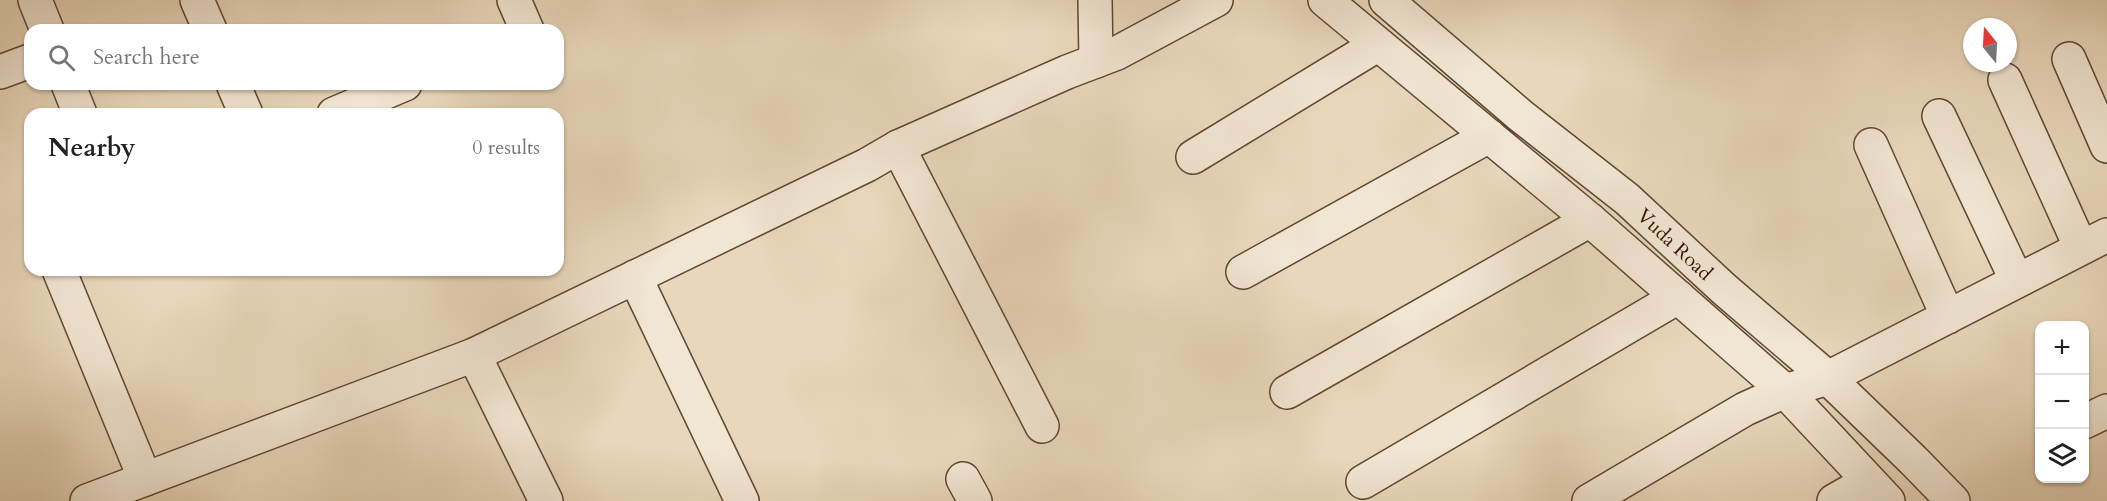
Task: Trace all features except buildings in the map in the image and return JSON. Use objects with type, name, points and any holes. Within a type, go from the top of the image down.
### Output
[{"type":"street","points":[[35,0],[45,24]]},
{"type":"street","points":[[197,0],[207,24]]},
{"type":"street","points":[[514,0],[524,24]]},
{"type":"street","points":[[1082,67],[1095,0]]},
{"type":"street","points":[[87,501],[474,355],[867,165],[898,147],[1117,53],[1216,0]]},
{"type":"street","name":"Vuda Road","points":[[1325,0],[1590,220],[1785,391],[1878,491]]},
{"type":"street","name":"Vuda Road","points":[[1386,0],[1521,116],[1627,199],[1724,289],[1828,378],[1953,501]]},
{"type":"street","points":[[1193,158],[1377,45]]},
{"type":"street","points":[[2069,59],[2107,146]]},
{"type":"street","points":[[0,72],[24,63]]},
{"type":"street","points":[[1589,501],[1745,408],[1785,391],[1828,378],[2094,241],[2005,80]]},
{"type":"street","points":[[70,90],[78,108]]},
{"type":"street","points":[[236,90],[243,108]]},
{"type":"street","points":[[348,108],[391,90]]},
{"type":"street","points":[[1939,116],[2017,281]]},
{"type":"street","points":[[1243,272],[1489,136]]},
{"type":"street","points":[[1871,145],[1948,317]]},
{"type":"street","points":[[898,147],[1041,426]]},
{"type":"street","points":[[1287,392],[1590,220]]},
{"type":"street","points":[[61,276],[145,479]]},
{"type":"street","points":[[635,277],[742,501]]},
{"type":"street","points":[[1363,482],[1678,297]]},
{"type":"street","points":[[474,355],[546,501]]},
{"type":"street","points":[[2089,420],[2107,411]]},
{"type":"street","points":[[1834,501],[1878,491]]}]
